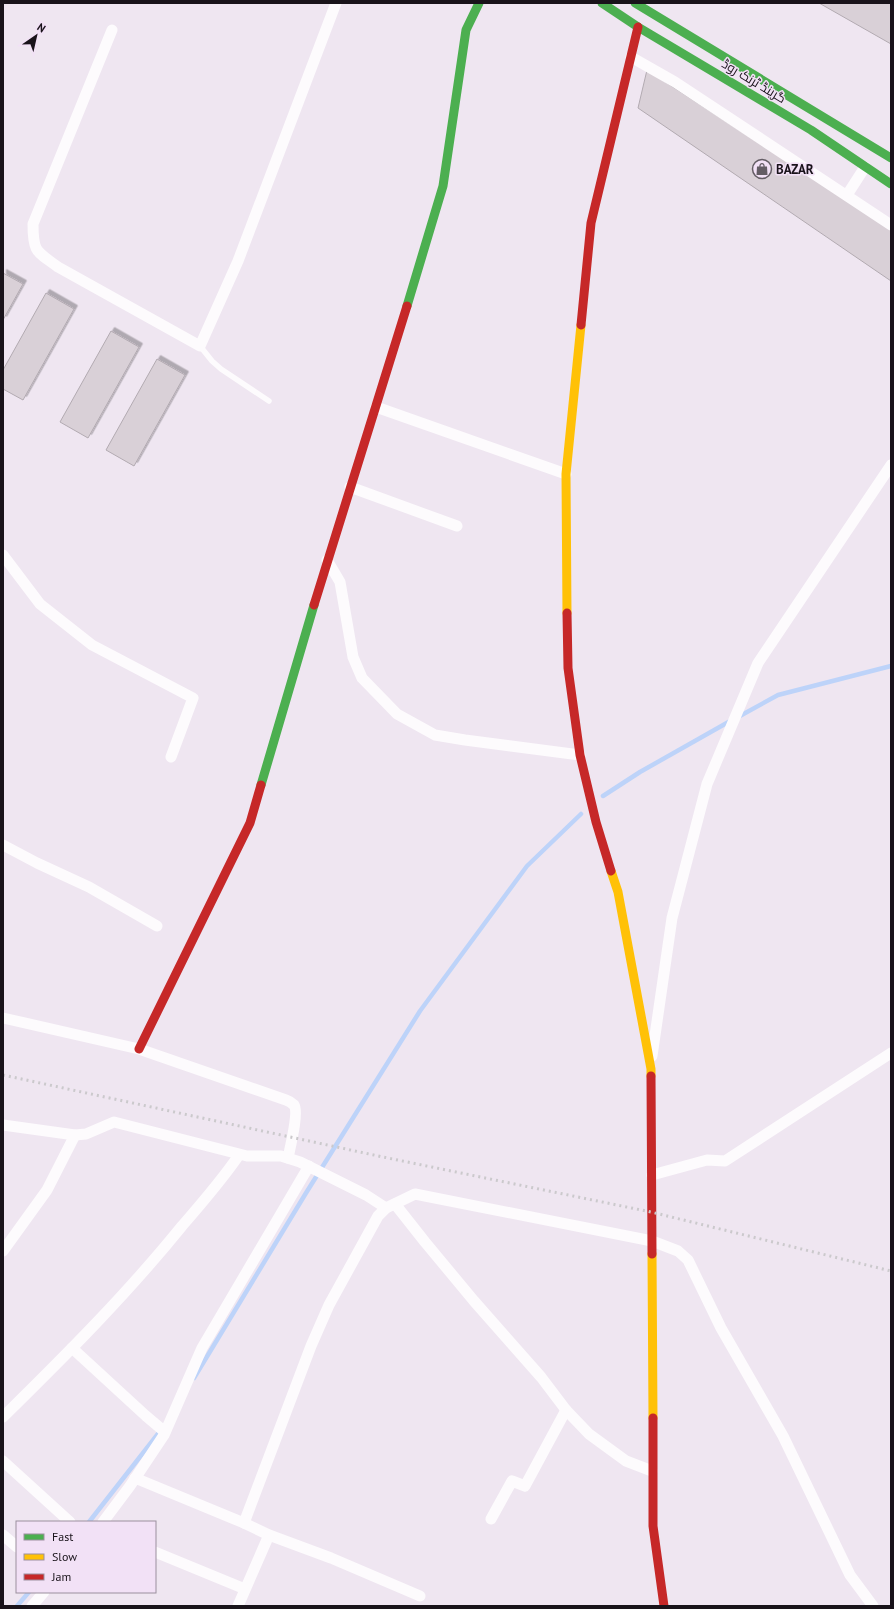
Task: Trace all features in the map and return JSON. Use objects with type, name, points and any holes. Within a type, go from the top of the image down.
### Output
[{"type":"main road","points":[[139,1049],[250,824],[327,560],[376,407],[443,186],[466,30],[479,3]]},
{"type":"main road","name":"گرینڈ ٹرنک روڈ","points":[[602,3],[638,27],[811,130],[891,184]]},
{"type":"main road","name":"گرینڈ ٹرنک روڈ","points":[[635,3],[891,158]]},
{"type":"main road","points":[[638,27],[591,223],[566,474],[568,668],[580,755],[596,822],[618,892],[650,1069],[652,1175],[653,1526],[664,1606]]},
{"type":"street","points":[[112,30],[33,224],[33,242],[38,253],[58,267],[200,346],[238,261],[336,3]]},
{"type":"street","points":[[631,57],[675,82],[891,225]]},
{"type":"street","points":[[847,195],[865,167]]},
{"type":"street","points":[[376,407],[566,474]]},
{"type":"street","points":[[650,1069],[672,918],[707,784],[758,663],[891,465]]},
{"type":"street","points":[[350,487],[457,526]]},
{"type":"street","points":[[3,555],[40,604],[92,645],[193,698],[171,757]]},
{"type":"street","points":[[327,560],[340,582],[353,657],[362,678],[397,714],[435,735],[580,755]]},
{"type":"street","points":[[3,845],[37,863],[89,887],[157,926]]},
{"type":"street","points":[[3,1018],[139,1049],[286,1100],[294,1104],[295,1108],[295,1122],[288,1158]]},
{"type":"street","points":[[652,1175],[708,1160],[725,1160],[891,1053]]},
{"type":"street","points":[[3,1125],[74,1135],[86,1134],[114,1122],[239,1155],[281,1156],[308,1166],[390,1206],[425,1242],[474,1301],[541,1377],[566,1410],[589,1434],[626,1461],[652,1471]]},
{"type":"street","points":[[3,1251],[47,1190],[74,1135]]},
{"type":"street","points":[[3,1417],[113,1306],[228,1172],[239,1155]]},
{"type":"street","points":[[104,1521],[135,1478],[165,1432],[202,1348],[308,1166]]},
{"type":"street","points":[[244,1523],[311,1346],[329,1305],[378,1216],[390,1206],[415,1194],[652,1242],[678,1251],[688,1260],[721,1328],[783,1436],[850,1575],[873,1606]]},
{"type":"street","points":[[72,1348],[165,1432]]},
{"type":"street","points":[[491,1519],[512,1481],[525,1486],[566,1410]]},
{"type":"street","points":[[3,1461],[69,1521]]},
{"type":"street","points":[[135,1478],[244,1523],[269,1535],[332,1558],[420,1596]]},
{"type":"street","points":[[3,1535],[16,1546]]},
{"type":"street","points":[[238,1606],[269,1535]]},
{"type":"street","points":[[156,1552],[245,1589]]},
{"type":"street","points":[[32,1606],[43,1593]]},
{"type":"lane","points":[[200,346],[212,361],[221,369],[269,401]]},
{"type":"building","points":[[819,3],[891,3],[891,44]]},
{"type":"building","name":"BAZAR","points":[[647,70],[891,229],[891,281],[638,108]]},
{"type":"building","points":[[3,273],[23,284],[3,320]]},
{"type":"building","points":[[46,293],[74,309],[23,400],[3,389],[3,370]]},
{"type":"building","points":[[111,331],[139,347],[88,438],[60,422]]},
{"type":"building","points":[[157,359],[185,375],[134,466],[106,450]]},
{"type":"waterway","points":[[738,717],[778,695],[891,666]]},
{"type":"waterway","points":[[603,796],[640,772],[732,720]]},
{"type":"waterway","points":[[194,1378],[306,1193],[420,1011],[527,866],[581,814]]},
{"type":"waterway","points":[[90,1521],[161,1430]]},
{"type":"waterway","points":[[17,1606],[28,1593]]},
{"type":"railway","points":[[3,1075],[383,1157],[651,1212],[891,1271]]},
{"type":"traffic: fast","points":[[407,306],[443,186],[466,30],[479,3]]},
{"type":"traffic: fast","points":[[602,3],[638,27],[811,130],[891,184]]},
{"type":"traffic: fast","points":[[635,3],[891,158]]},
{"type":"traffic: fast","points":[[261,785],[314,605]]},
{"type":"traffic: slow","points":[[567,613],[566,474],[581,325]]},
{"type":"traffic: slow","points":[[611,871],[618,892],[651,1069],[651,1076]]},
{"type":"traffic: slow","points":[[652,1254],[653,1418]]},
{"type":"traffic: jam","points":[[581,325],[591,223],[638,27]]},
{"type":"traffic: jam","points":[[314,605],[407,306]]},
{"type":"traffic: jam","points":[[567,613],[568,668],[580,755],[596,822],[611,871]]},
{"type":"traffic: jam","points":[[139,1049],[250,823],[261,785]]},
{"type":"traffic: jam","points":[[651,1076],[652,1254]]},
{"type":"traffic: jam","points":[[653,1418],[653,1526],[664,1606]]},
{"type":"place","name":"BAZAR","points":[[762,169]]}]
